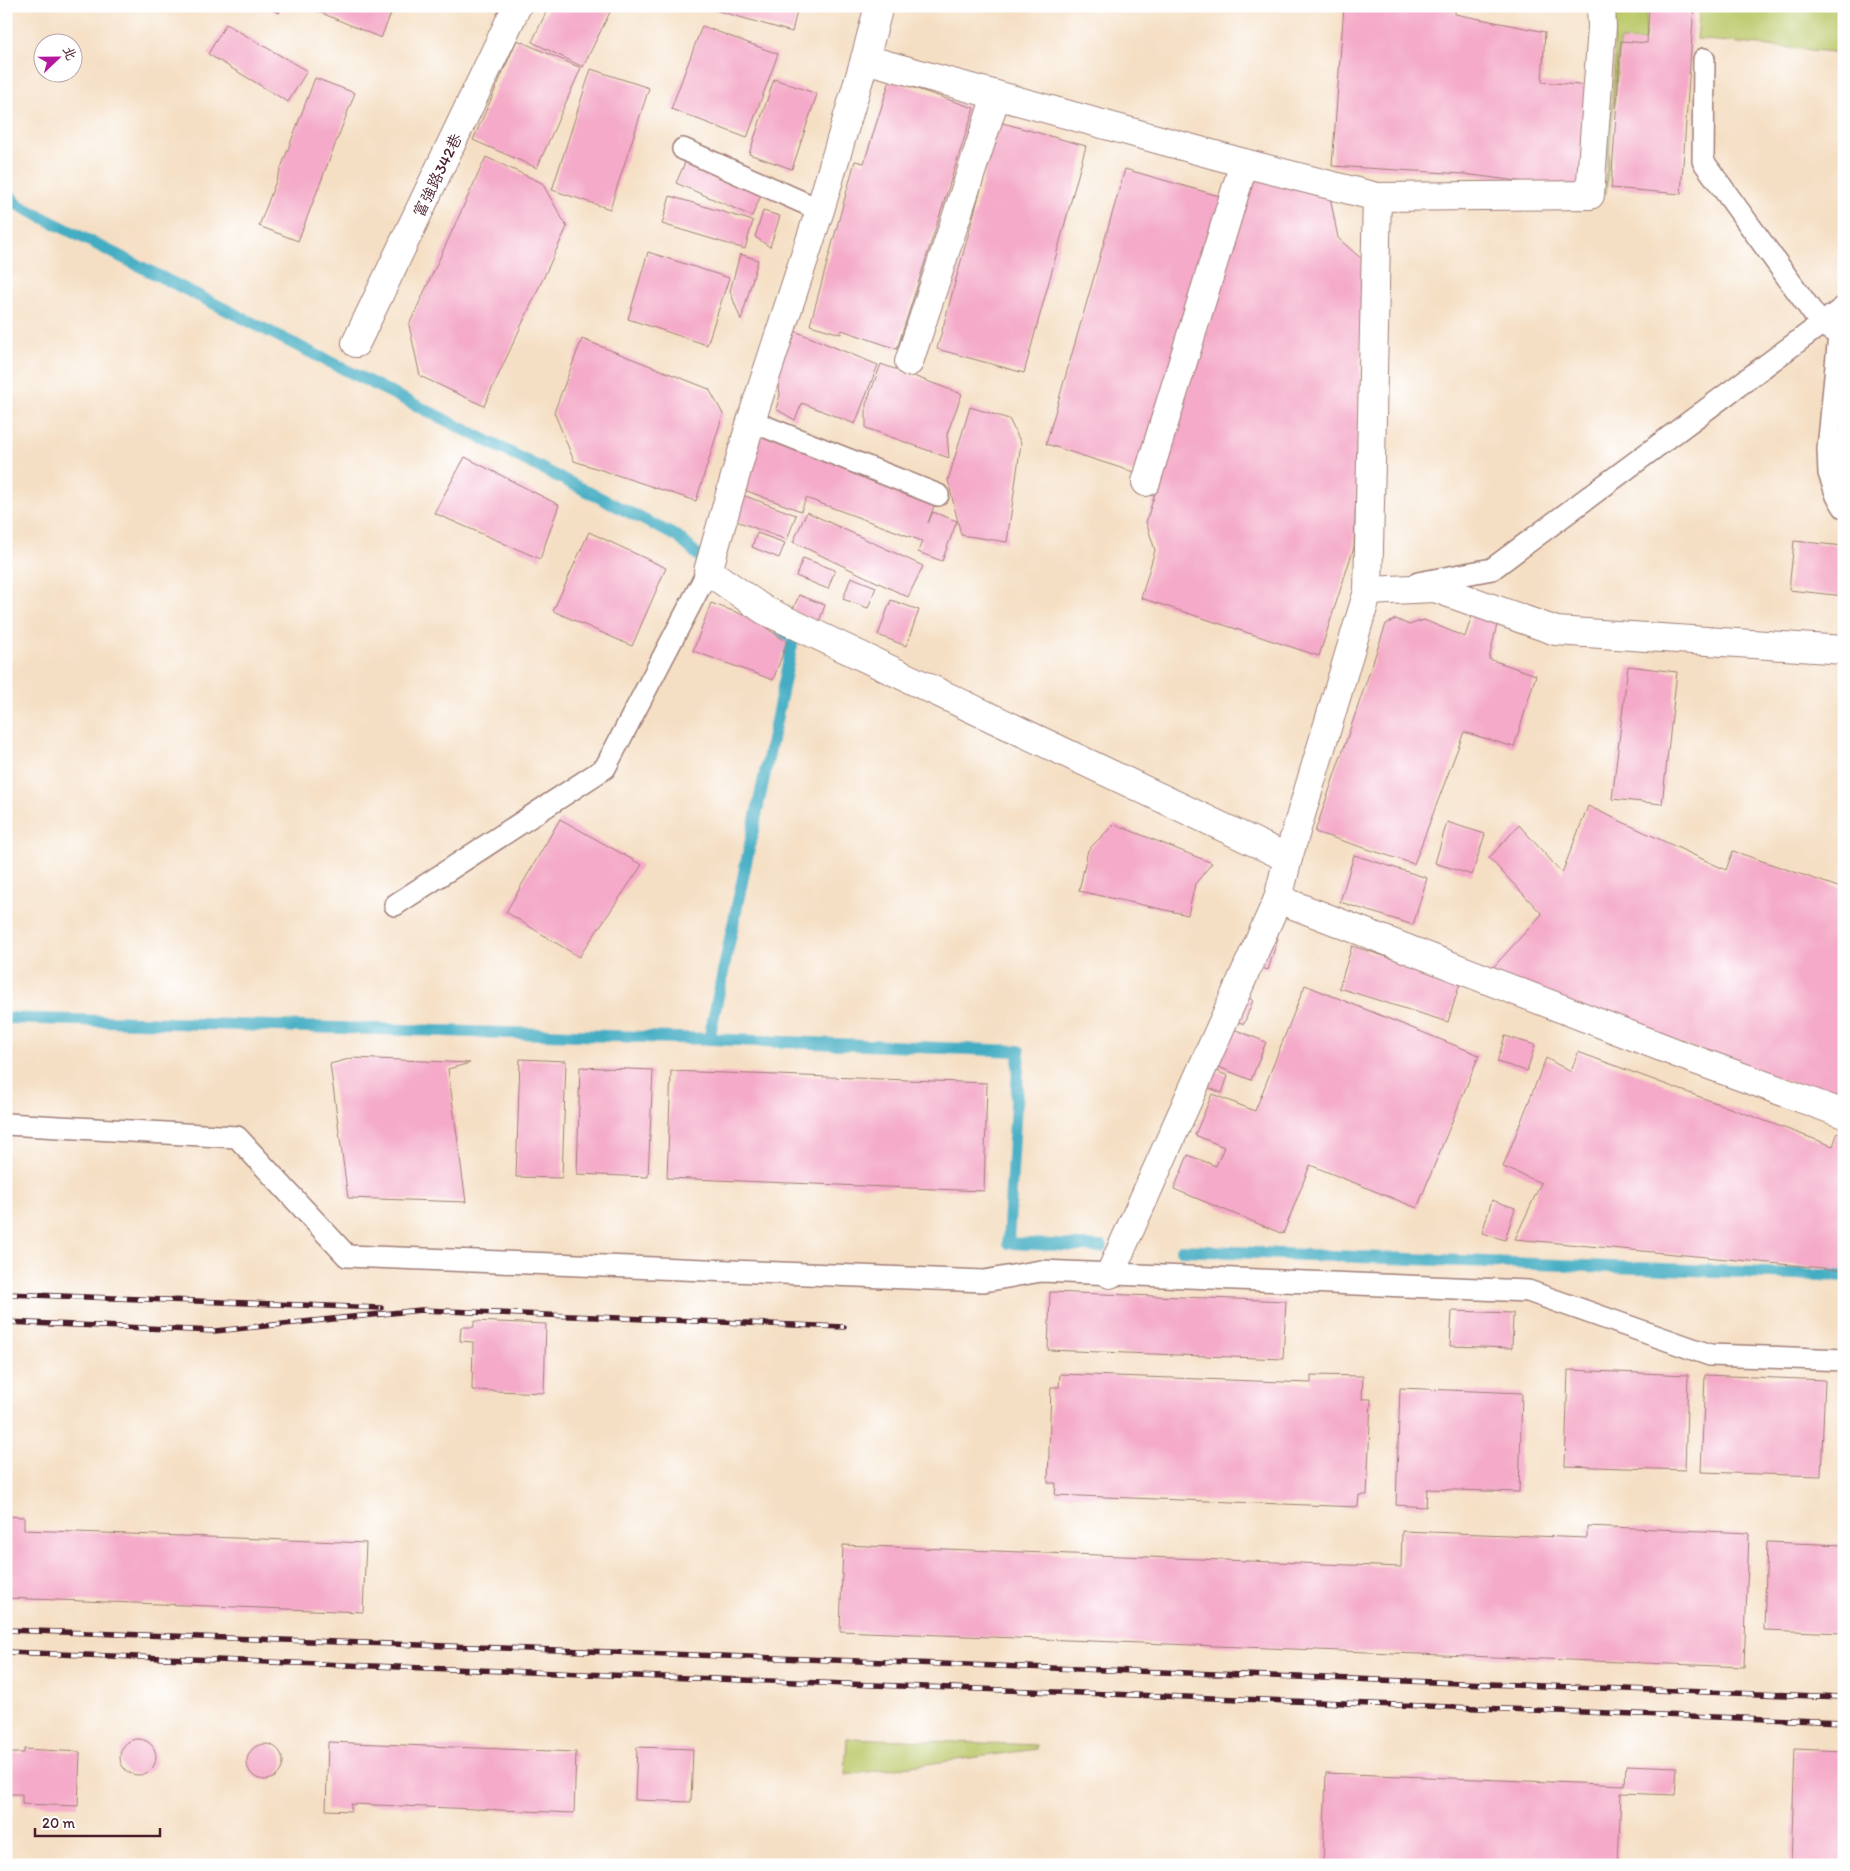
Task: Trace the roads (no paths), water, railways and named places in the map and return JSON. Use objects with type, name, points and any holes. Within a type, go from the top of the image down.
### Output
[{"type":"street","name":"富強路342巷","points":[[356,343],[517,6]]},
{"type":"street","points":[[878,6],[865,59],[820,210],[751,421],[708,571],[764,610],[1288,858]]},
{"type":"street","points":[[865,59],[1244,163],[1377,197],[1590,194],[1602,27],[1601,6]]},
{"type":"street","points":[[908,362],[996,96]]},
{"type":"street","points":[[1146,482],[1244,163]]},
{"type":"street","points":[[1110,1274],[1278,899],[1288,858],[1368,591],[1377,197]]},
{"type":"street","points":[[1368,591],[1435,588],[1556,631],[1844,650]]},
{"type":"street","points":[[1278,899],[1688,1057],[1844,1114]]},
{"type":"lane","points":[[1704,58],[1703,161],[1821,324],[1838,335],[1828,449],[1829,473],[1836,496],[1844,507]]},
{"type":"lane","points":[[683,149],[820,210]]},
{"type":"lane","points":[[1368,591],[1492,569],[1844,308]]},
{"type":"lane","points":[[751,421],[938,495]]},
{"type":"lane","points":[[395,905],[605,768],[708,571]]},
{"type":"lane","points":[[6,1124],[237,1137],[347,1256],[984,1282],[1041,1271],[1528,1291],[1710,1355],[1844,1360]]},
{"type":"waterway","points":[[6,190],[18,205],[678,537],[711,567]]},
{"type":"waterway","points":[[778,627],[793,640],[709,1039],[1019,1051],[1008,1243],[1102,1247]]},
{"type":"waterway","points":[[6,1018],[709,1039]]},
{"type":"waterway","points":[[1181,1250],[1844,1276]]},
{"type":"railway","points":[[6,1294],[381,1308]]},
{"type":"railway","points":[[6,1322],[215,1331],[421,1310],[844,1327]]},
{"type":"railway","points":[[6,1630],[1844,1697]]},
{"type":"railway","points":[[6,1652],[1844,1722]]}]
